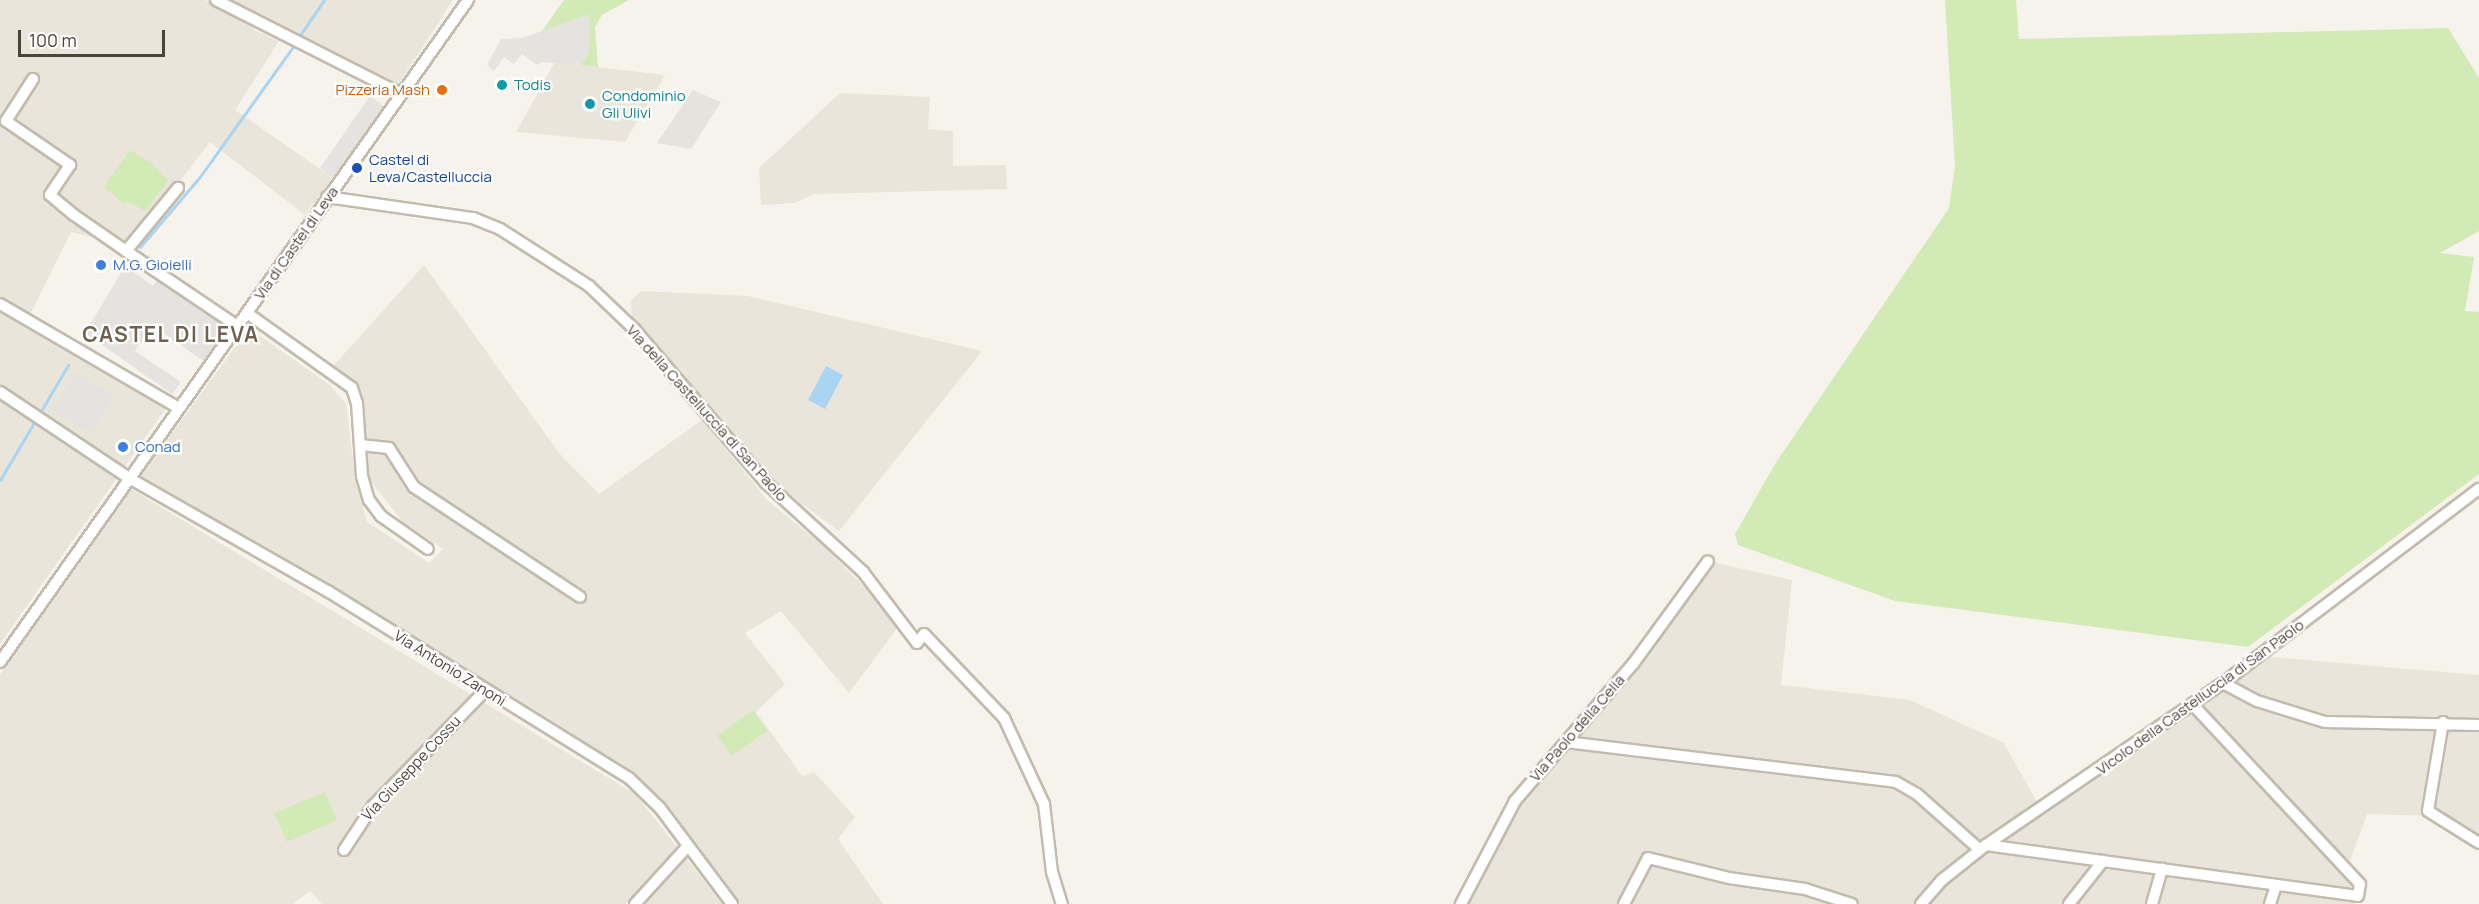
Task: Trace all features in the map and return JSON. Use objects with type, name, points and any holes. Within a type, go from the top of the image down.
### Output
[{"type":"street","points":[[216,0],[401,94]]},
{"type":"street","name":"Via di Castel di Leva","points":[[0,662],[468,0]]},
{"type":"street","points":[[33,79],[6,121],[70,165],[50,195],[126,251],[237,326]]},
{"type":"street","points":[[126,251],[178,188]]},
{"type":"street","name":"Via della Castelluccia di San Paolo","points":[[327,197],[448,212],[482,221],[572,273],[635,330],[766,483],[863,572],[917,643],[924,634],[1004,718],[1044,804],[1052,872],[1062,904]]},
{"type":"street","points":[[0,304],[179,408]]},
{"type":"street","points":[[247,313],[349,385],[357,399],[363,482],[375,509],[429,549]]},
{"type":"street","name":"Via Antonio Zanoni","points":[[0,392],[129,478],[329,592],[642,787],[732,904]]},
{"type":"street","points":[[360,445],[389,448],[417,489],[580,597]]},
{"type":"street","name":"Vicolo della Castelluccia di San Paolo","points":[[1921,904],[1942,880],[1983,847],[2193,705],[2479,489]]},
{"type":"street","name":"Via Paolo della Celia","points":[[1461,904],[1509,809],[1638,658],[1708,561]]},
{"type":"street","points":[[2223,683],[2257,701],[2325,722],[2443,722],[2479,725]]},
{"type":"street","name":"Via Giuseppe Cossu","points":[[344,850],[366,813],[485,691]]},
{"type":"street","points":[[1566,742],[1896,783],[1917,794],[1983,847],[2162,868],[2355,897],[2361,892],[2360,884],[2193,705]]},
{"type":"street","points":[[2443,722],[2428,811],[2479,843]]},
{"type":"street","points":[[635,904],[687,847]]},
{"type":"street","points":[[1624,904],[1648,858],[1729,878],[1805,889],[1852,904]]},
{"type":"street","points":[[2068,904],[2103,861]]},
{"type":"street","points":[[2152,904],[2162,868]]},
{"type":"street","points":[[2270,904],[2276,885]]},
{"type":"shaded area","points":[[0,0],[205,0],[248,23],[254,30],[279,41],[235,110],[333,178],[305,215],[210,142],[130,246],[71,232],[24,327],[166,408],[0,644]]},
{"type":"shaded area","points":[[230,0],[453,0],[398,85]]},
{"type":"shaded area","points":[[590,14],[589,52],[580,65],[542,62],[537,65],[522,54],[514,64],[504,57],[494,71],[487,65],[501,39],[522,38]]},
{"type":"shaded area","points":[[555,62],[665,75],[625,142],[516,132]]},
{"type":"shaded area","points":[[693,90],[721,102],[691,149],[657,143]]},
{"type":"shaded area","points":[[840,93],[930,97],[928,129],[953,131],[953,166],[1006,165],[1007,189],[814,194],[795,203],[761,205],[759,168]]},
{"type":"shaded area","points":[[370,96],[384,106],[333,178],[320,168]]},
{"type":"shaded area","points":[[424,265],[559,453],[599,494],[702,420],[768,501],[820,543],[901,623],[849,693],[781,611],[745,633],[785,684],[756,712],[802,776],[814,772],[855,817],[838,839],[883,904],[737,904],[638,778],[331,585],[140,477],[249,328],[331,386],[346,404],[355,478],[367,522],[429,563],[443,549],[403,522],[368,478],[360,387],[334,365]]},
{"type":"shaded area","points":[[125,266],[153,286],[158,278],[229,326],[205,362],[152,325],[135,351],[181,382],[172,394],[85,333]]},
{"type":"shaded area","points":[[641,291],[748,296],[982,351],[839,531],[772,482],[632,320],[631,300]]},
{"type":"shaded area","points":[[76,372],[114,396],[91,434],[52,410]]},
{"type":"shaded area","points":[[131,489],[635,794],[677,847],[673,854],[626,904],[322,904],[310,891],[293,904],[0,904],[0,675]]},
{"type":"shaded area","points":[[1708,561],[1792,580],[1781,685],[1910,700],[2004,743],[2041,809],[2260,656],[2479,675],[2479,844],[2431,816],[2367,814],[2347,869],[2354,904],[1460,904],[1501,826]]},
{"type":"shaded area","points":[[686,858],[722,904],[643,904]]},
{"type":"green space","points":[[564,0],[629,0],[602,15],[595,27],[598,67],[580,65],[589,52],[542,31]]},
{"type":"green space","points":[[1945,0],[2016,0],[2019,39],[2448,28],[2479,78],[2479,231],[2440,253],[2474,257],[2465,311],[2479,312],[2479,474],[2248,647],[1895,601],[1738,545],[1735,534],[1775,464],[1949,208],[1955,166]]},
{"type":"green space","points":[[130,150],[151,163],[168,181],[145,211],[129,202],[123,203],[104,187]]},
{"type":"green space","points":[[753,710],[767,731],[731,756],[717,736]]},
{"type":"green space","points":[[325,792],[337,820],[287,842],[274,813]]},
{"type":"water","points":[[826,366],[843,375],[825,409],[808,400]]},
{"type":"waterway","points":[[298,38],[324,0]]},
{"type":"waterway","points":[[140,247],[199,178],[295,44]]},
{"type":"waterway","points":[[0,480],[68,365]]},
{"type":"place","name":"Todis","points":[[502,85]]},
{"type":"place","name":"Pizzeria Mash","points":[[442,90]]},
{"type":"place","name":"Condominio Gli Ulivi","points":[[590,104]]},
{"type":"place","name":"Castel di Leva/Castelluccia","points":[[357,168]]},
{"type":"place","name":"M.G. Gioielli","points":[[101,265]]},
{"type":"place","name":"Conad","points":[[123,447]]},
{"type":"district","name":"CASTEL DI LEVA","points":[[171,334]]}]
